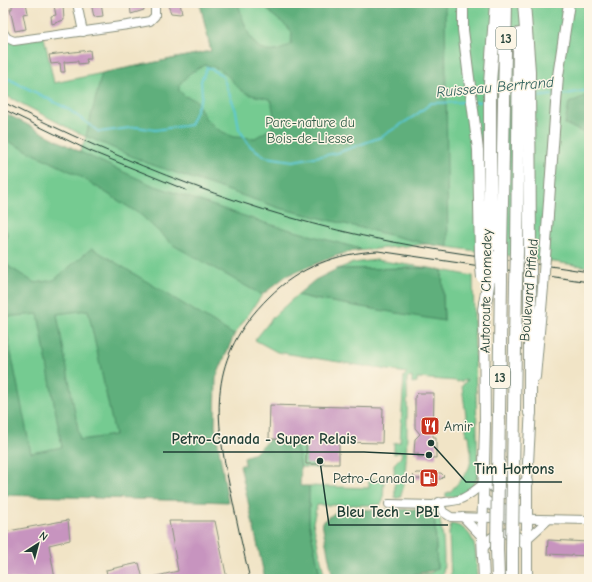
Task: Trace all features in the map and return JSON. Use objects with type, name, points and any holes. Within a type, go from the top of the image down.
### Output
[{"type":"highway","points":[[484,310],[485,278],[491,248],[491,73],[496,3]]},
{"type":"highway","name":"Autoroute Chomedey","points":[[498,579],[497,549],[501,281],[491,248],[504,130],[506,3]]},
{"type":"highway","name":"13","points":[[512,579],[516,283],[524,128],[524,72],[520,3]]},
{"type":"highway","points":[[524,3],[524,72]]},
{"type":"highway","points":[[524,128],[530,254],[530,414]]},
{"type":"highway","points":[[484,478],[491,485],[503,492],[517,490],[527,482]]},
{"type":"main road","points":[[463,3],[463,30],[491,248]]},
{"type":"main road","name":"Boulevard Pitfield","points":[[527,579],[527,482],[530,414],[542,314],[558,76],[569,3]]},
{"type":"main road","points":[[484,310],[484,478],[482,518],[484,579]]},
{"type":"main road","points":[[483,499],[498,509],[527,515]]},
{"type":"main road","points":[[483,542],[505,532],[518,536],[527,542]]},
{"type":"street","points":[[77,3],[83,32]]},
{"type":"street","points":[[3,32],[7,38],[14,41],[83,32],[150,20],[155,16],[155,3]]},
{"type":"street","points":[[389,504],[433,505],[439,502],[456,500],[466,497],[484,478]]},
{"type":"street","points":[[439,502],[442,510],[448,516],[482,518],[527,515],[548,520],[589,520]]},
{"type":"street","points":[[463,517],[483,542]]},
{"type":"street","points":[[527,542],[548,520]]},
{"type":"green space","name":"Parc-nature du Bois-de-Liesse","points":[[200,3],[589,3],[589,267],[427,244],[345,252],[285,273],[261,294],[262,295],[234,335],[232,334],[214,377],[209,422],[3,494],[3,113],[80,152],[86,137],[3,94],[3,32],[7,38],[44,37],[54,83],[211,51]]},
{"type":"green space","points":[[200,3],[238,3],[249,34],[254,43],[261,49],[269,51],[279,50],[291,44],[292,33],[289,28],[271,13],[265,3],[443,3],[445,8],[448,247],[427,244],[279,208],[147,163],[86,136],[102,73],[211,51]],"holes":[[[205,65],[214,67],[225,74],[236,86],[246,93],[271,100],[274,115],[272,128],[255,138],[233,137],[217,129],[205,118],[196,100],[185,96],[179,91],[179,85],[190,73]]]},
{"type":"green space","points":[[585,96],[589,97],[589,135],[565,124],[569,103]]},
{"type":"green space","points":[[3,112],[80,152],[152,185],[265,223],[361,249],[335,256],[286,276],[262,295],[173,245],[141,215],[78,175],[3,139]]},
{"type":"green space","points":[[3,226],[7,233],[4,252],[8,266],[35,283],[54,280],[92,248],[234,335],[216,378],[215,426],[228,502],[3,495]],"holes":[[[88,310],[115,435],[80,440],[57,314]],[[38,314],[62,447],[31,453],[4,317]]]},
{"type":"green space","points":[[376,260],[429,268],[337,269],[353,263]]},
{"type":"green space","points":[[429,268],[442,270],[444,321],[297,295],[315,280],[337,269]]},
{"type":"green space","points":[[442,270],[473,276],[478,474],[474,485],[466,492],[457,496],[446,497],[446,493],[450,492],[467,472],[471,461],[469,435],[466,435],[466,416],[462,386],[467,380],[457,382],[417,378],[417,382],[412,383],[412,377],[407,378],[406,461],[402,491],[399,498],[395,498],[394,464],[401,457],[402,451],[394,454],[394,443],[400,442],[404,376],[407,373],[277,352],[255,340],[274,316],[297,295],[444,320]]},
{"type":"green space","points":[[269,439],[291,440],[297,450],[300,468],[300,486],[309,486],[309,522],[321,579],[265,579],[240,465],[245,465],[244,457],[255,453]]},
{"type":"green space","points":[[291,440],[316,440],[316,448],[306,449],[306,463],[320,465],[320,468],[301,467],[296,447]]},
{"type":"green space","points":[[369,479],[382,479],[384,481],[383,501],[380,505],[317,505],[313,522],[325,579],[321,579],[309,522],[309,486],[369,488]]},
{"type":"green space","points":[[434,509],[440,521],[442,531],[444,564],[442,579],[392,579],[431,573],[437,568]]},
{"type":"green space","points":[[434,509],[437,568],[435,570],[392,579],[333,579],[322,523],[338,510]]},
{"type":"green space","points":[[451,524],[467,531],[471,538],[476,553],[477,579],[451,579],[449,533]]},
{"type":"building","points":[[26,3],[28,13],[23,14],[26,29],[15,31],[10,9],[12,9],[12,4]]},
{"type":"building","points":[[91,3],[101,3],[103,16],[94,17]]},
{"type":"building","points":[[130,3],[143,3],[144,10],[131,14]]},
{"type":"building","points":[[167,3],[180,3],[182,13],[171,13]]},
{"type":"building","points":[[63,5],[64,20],[52,24],[51,16],[56,15],[54,6]]},
{"type":"building","points":[[90,50],[91,59],[86,59],[87,63],[78,64],[78,61],[64,62],[65,72],[61,72],[60,63],[51,64],[49,55]]},
{"type":"building","points":[[418,393],[434,393],[433,437],[436,437],[436,458],[418,457],[418,453],[414,453],[415,439],[420,434],[415,428],[415,396]]},
{"type":"building","points":[[270,405],[383,408],[382,443],[339,442],[339,464],[306,464],[306,440],[269,439]]},
{"type":"building","points":[[416,473],[441,473],[444,476],[441,479],[416,479],[413,476]]},
{"type":"building","points":[[68,520],[70,540],[49,545],[55,579],[3,579],[3,532]]},
{"type":"building","points":[[169,521],[215,521],[227,579],[153,579],[153,577],[178,571]]},
{"type":"building","points":[[548,540],[589,542],[589,556],[547,554]]},
{"type":"building","points":[[139,563],[143,579],[108,579],[106,570]]},
{"type":"waterway","name":"Ruisseau Bertrand","points":[[3,76],[68,109],[99,132],[137,127],[155,130],[190,125],[202,96],[201,81],[207,67],[222,75],[236,111],[239,129],[250,146],[266,157],[293,161],[337,153],[381,137],[416,115],[431,103],[469,102]]},
{"type":"waterway","name":"Ruisseau Bertrand","points":[[561,95],[589,90]]},
{"type":"waterway","name":"Ruisseau Bertrand","points":[[533,97],[554,95]]},
{"type":"waterway","name":"Ruisseau Bertrand","points":[[475,102],[487,101]]},
{"type":"tram line","points":[[3,102],[96,146],[143,166],[239,202],[288,217],[338,230],[413,246],[589,272]]},
{"type":"tram line","points":[[3,109],[90,151],[186,190]]},
{"type":"tram line","points":[[250,579],[225,465],[219,413],[220,389],[225,365],[235,342],[249,320],[281,286],[293,277],[319,264],[348,255],[378,251],[589,282]]},
{"type":"place","name":"Amir","points":[[430,426]]},
{"type":"place","name":"Tim Hortons","points":[[431,443]]},
{"type":"place","name":"Petro-Canada - Super Relais","points":[[429,455]]},
{"type":"place","name":"Bleu Tech - PBI","points":[[320,461]]},
{"type":"place","name":"Petro-Canada","points":[[429,478]]}]
